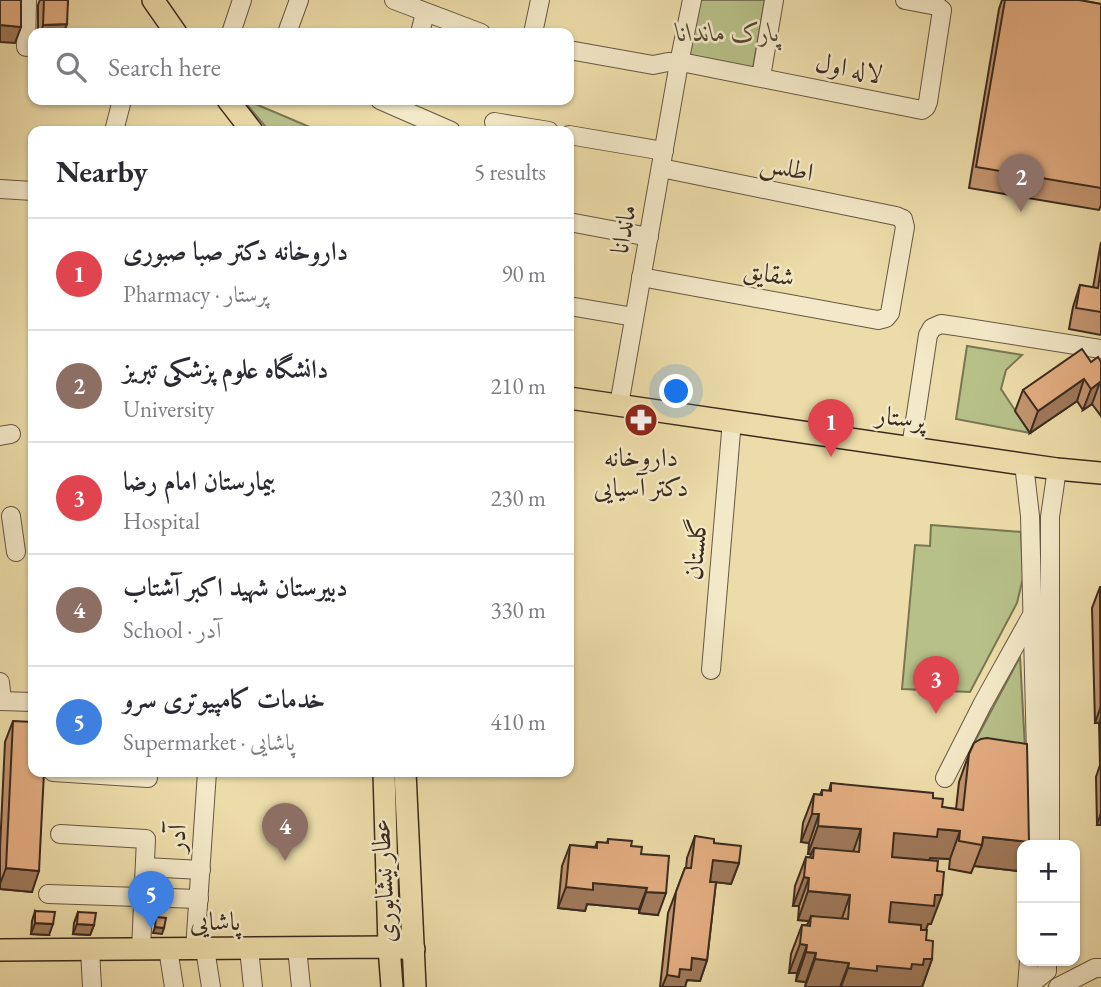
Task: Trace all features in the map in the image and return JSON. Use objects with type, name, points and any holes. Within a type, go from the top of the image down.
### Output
[{"type":"main road","points":[[152,0],[172,28]]},
{"type":"main road","points":[[232,105],[248,126]]},
{"type":"main road","name":"پرستار","points":[[574,399],[911,447],[1101,481]]},
{"type":"main road","name":"پرستار","points":[[574,409],[731,432],[1024,468]]},
{"type":"main road","name":"پرستار","points":[[1056,473],[1101,473]]},
{"type":"main road","name":"عطار نیشابوری","points":[[384,777],[392,987]]},
{"type":"main road","name":"عطار نیشابوری","points":[[405,777],[415,987]]},
{"type":"main road","name":"پاشایی","points":[[0,950],[414,948]]},
{"type":"street","points":[[26,47],[27,0]]},
{"type":"street","points":[[233,28],[242,0]]},
{"type":"street","points":[[289,28],[299,0]]},
{"type":"street","points":[[394,0],[467,28]]},
{"type":"street","points":[[535,28],[540,0]]},
{"type":"street","name":"ماندانا","points":[[619,405],[692,0]]},
{"type":"street","points":[[574,51],[653,65],[687,62],[761,77],[775,0]]},
{"type":"street","name":"لاله اول","points":[[761,77],[922,110],[926,107],[942,10],[937,6],[905,0]]},
{"type":"street","points":[[421,28],[425,13]]},
{"type":"street","points":[[115,126],[121,105]]},
{"type":"street","points":[[403,105],[442,126]]},
{"type":"street","points":[[494,122],[518,126]]},
{"type":"street","name":"اطلس","points":[[574,136],[903,219],[905,227],[890,313],[886,318]]},
{"type":"street","points":[[0,189],[28,191]]},
{"type":"street","points":[[574,223],[649,237]]},
{"type":"street","name":"شقایق","points":[[642,276],[878,320],[886,318]]},
{"type":"street","points":[[574,307],[634,317]]},
{"type":"street","points":[[911,447],[928,335],[932,328],[941,324],[1101,349]]},
{"type":"street","name":"گلستان","points":[[711,670],[731,432]]},
{"type":"street","points":[[1024,468],[1041,613],[1050,840]]},
{"type":"street","points":[[1036,840],[1041,613],[1056,473]]},
{"type":"street","points":[[12,515],[16,552]]},
{"type":"street","points":[[945,778],[977,714],[1041,613]]},
{"type":"street","points":[[0,682],[1,701],[28,702]]},
{"type":"street","points":[[138,777],[148,778]]},
{"type":"street","name":"آدر","points":[[207,777],[199,899],[200,949],[211,987]]},
{"type":"street","points":[[60,834],[146,839],[141,950]]},
{"type":"street","points":[[145,867],[201,870]]},
{"type":"street","points":[[48,894],[199,899]]},
{"type":"street","points":[[297,948],[302,987]]},
{"type":"street","points":[[168,949],[174,987]]},
{"type":"street","points":[[249,949],[253,987]]},
{"type":"street","points":[[90,950],[92,987]]},
{"type":"street","points":[[1027,987],[1029,966]]},
{"type":"street","points":[[1027,987],[1047,971],[1047,966]]},
{"type":"street","points":[[1058,987],[1094,968],[1101,968]]},
{"type":"green space","name":"پارک ماندانا","points":[[699,0],[765,0],[753,68],[686,56]]},
{"type":"green space","points":[[247,105],[258,105],[307,126],[265,126]]},
{"type":"green space","points":[[967,346],[1022,355],[1006,370],[1001,389],[1030,433],[956,419]]},
{"type":"green space","points":[[931,525],[1021,532],[1023,578],[1017,603],[970,692],[902,689],[915,545],[930,546]]},
{"type":"green space","points":[[1020,657],[1025,748],[973,745]]},
{"type":"building","points":[[0,0],[21,0],[21,27],[0,25]]},
{"type":"building","points":[[44,0],[68,0],[67,24],[43,25]]},
{"type":"building","points":[[1005,0],[1079,0],[1101,4],[1101,188],[976,167]]},
{"type":"building","points":[[1101,268],[1101,312],[1076,308],[1080,285],[1098,288]]},
{"type":"building","points":[[1082,349],[1091,362],[1098,357],[1101,362],[1101,384],[1100,382],[1091,389],[1084,379],[1038,411],[1023,390]]},
{"type":"building","points":[[13,721],[28,722],[28,777],[44,777],[39,871],[6,868]]},
{"type":"building","points":[[981,739],[1027,744],[1029,840],[983,837],[982,845],[959,841],[960,831],[938,829],[937,837],[894,833],[892,857],[938,861],[937,871],[944,872],[942,895],[935,895],[934,906],[891,902],[889,922],[921,925],[921,930],[927,930],[926,940],[933,941],[932,959],[924,959],[923,965],[912,964],[911,969],[877,966],[877,971],[848,968],[849,963],[815,959],[816,953],[806,952],[807,945],[800,944],[802,925],[810,926],[811,916],[848,919],[850,895],[808,891],[809,878],[804,877],[806,857],[813,858],[814,848],[859,852],[861,829],[818,826],[819,814],[812,814],[814,794],[822,795],[822,790],[831,791],[831,783],[933,793],[933,798],[943,799],[942,807],[963,810],[969,754],[974,743]]},
{"type":"building","points":[[695,836],[714,839],[714,843],[741,846],[739,863],[713,860],[710,882],[716,882],[707,960],[692,958],[691,970],[680,969],[679,977],[667,975],[676,892],[685,868],[691,868]]},
{"type":"building","points":[[608,839],[632,841],[631,846],[642,847],[641,854],[669,856],[666,893],[646,892],[647,888],[593,883],[593,890],[566,887],[570,845],[597,848],[597,842],[608,843]]},
{"type":"building","points":[[35,911],[55,912],[53,924],[35,923]]},
{"type":"building","points":[[78,912],[96,913],[94,925],[77,924]]},
{"type":"building","points":[[156,917],[166,918],[164,928],[155,927]]},
{"type":"place","name":"دانشگاه علوم پزشکی تبریز","points":[[1021,212]]},
{"type":"place","name":"داروخانه دکتر آسیایی","points":[[641,420]]},
{"type":"place","name":"داروخانه دکتر صبا صبوری","points":[[831,457]]},
{"type":"place","name":"بیمارستان امام رضا","points":[[936,714]]},
{"type":"place","name":"دبیرستان شهید اکبر آشتاب","points":[[285,861]]},
{"type":"place","name":"خدمات کامپیوتری سرو","points":[[151,929]]}]
